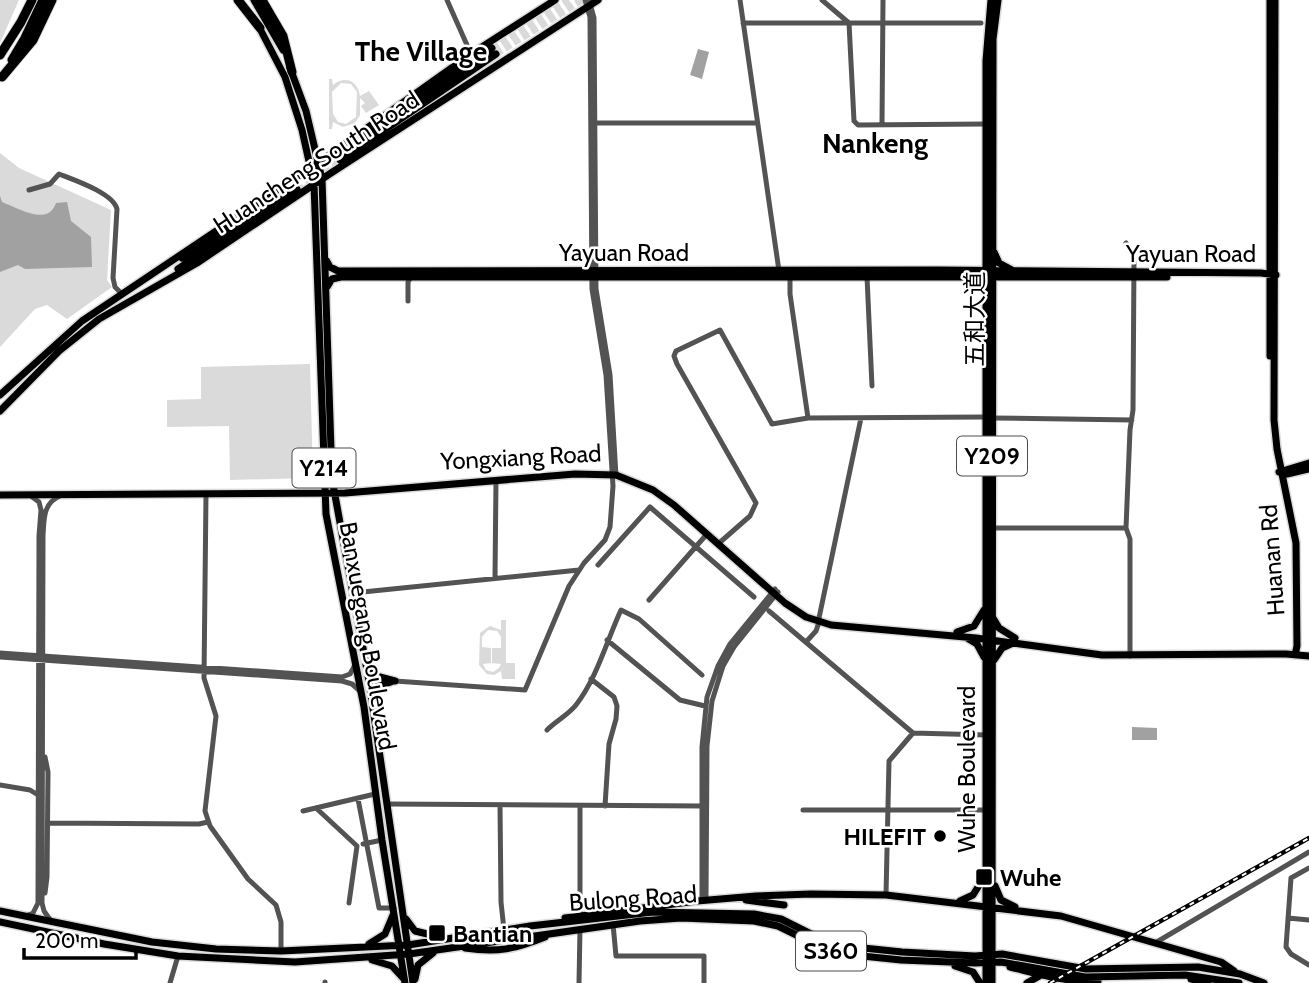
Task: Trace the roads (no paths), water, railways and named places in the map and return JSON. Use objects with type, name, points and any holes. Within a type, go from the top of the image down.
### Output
[{"type":"highway","points":[[0,55],[22,22],[32,0]]},
{"type":"highway","points":[[1,78],[25,38],[43,0]]},
{"type":"highway","points":[[1,78],[27,49],[55,0]]},
{"type":"highway","points":[[238,0],[260,28]]},
{"type":"highway","points":[[262,0],[283,36],[292,72]]},
{"type":"main road","name":"Banxuegang Boulevard","points":[[244,0],[285,76],[302,131],[314,184],[326,514],[361,693],[382,840],[405,955],[414,983]]},
{"type":"main road","name":"Banxuegang Boulevard","points":[[254,0],[282,47],[292,72],[306,111],[322,179],[332,479],[373,705],[387,804],[397,910]]},
{"type":"main road","name":"Huancheng South Road","points":[[0,396],[54,344],[121,293],[319,162],[471,54],[555,0]]},
{"type":"main road","name":"五和大道","points":[[989,246],[986,43],[991,0]]},
{"type":"main road","name":"五和大道","points":[[989,637],[989,246],[993,39],[998,0]]},
{"type":"main road","name":"Huanan Rd","points":[[1273,0],[1270,420],[1292,543],[1295,655]]},
{"type":"main road","name":"Huancheng South Road","points":[[122,305],[197,263],[590,2]]},
{"type":"main road","name":"Huancheng South Road","points":[[494,51],[472,69],[338,157],[454,74],[494,51]]},
{"type":"main road","points":[[371,147],[394,128],[451,90],[472,69]]},
{"type":"main road","points":[[387,112],[454,74]]},
{"type":"main road","name":"Huancheng South Road","points":[[0,411],[37,372],[78,335],[295,187],[121,293]]},
{"type":"main road","points":[[989,246],[998,261],[1015,274],[1002,283],[989,303],[979,286],[963,273],[978,262],[989,246]]},
{"type":"main road","name":"Yayuan Road","points":[[326,258],[330,267],[338,271],[939,274]]},
{"type":"main road","name":"Yayuan Road","points":[[790,274],[867,277],[963,273],[1272,275]]},
{"type":"main road","name":"Yayuan Road","points":[[326,288],[330,281],[341,277],[407,279],[594,274]]},
{"type":"main road","name":"Huanan Rd","points":[[1272,275],[1274,420],[1296,555],[1295,655]]},
{"type":"main road","name":"五和大道","points":[[989,417],[992,528],[989,607]]},
{"type":"main road","points":[[1279,456],[1289,463],[1305,467]]},
{"type":"main road","points":[[1281,474],[1305,467]]},
{"type":"main road","points":[[1287,494],[1290,482],[1305,467]]},
{"type":"main road","name":"Yongxiang Road","points":[[335,491],[576,469],[615,473],[641,479],[662,491],[799,613],[849,628],[989,637],[1102,656],[1309,656]]},
{"type":"main road","name":"Yongxiang Road","points":[[0,493],[335,491],[615,473],[659,494],[719,542]]},
{"type":"main road","name":"Yongxiang Road","points":[[0,493],[61,495],[325,491]]},
{"type":"main road","points":[[989,607],[999,628],[1016,640],[1002,648],[987,666],[977,645],[960,634],[978,623],[989,607]]},
{"type":"main road","name":"Wuhe Boulevard","points":[[989,637],[988,906],[992,983]]},
{"type":"main road","points":[[364,655],[374,674],[395,681]]},
{"type":"main road","points":[[373,705],[378,686],[395,681]]},
{"type":"main road","points":[[953,903],[968,899],[976,893],[988,876],[1001,900],[1022,910]]},
{"type":"main road","points":[[530,926],[580,915],[704,900],[811,894],[886,895],[1022,910],[1073,919],[1221,962],[1239,979]]},
{"type":"main road","points":[[729,898],[784,905]]},
{"type":"main road","points":[[359,947],[386,934],[397,910],[415,931],[448,939]]},
{"type":"main road","name":"Bulong Road","points":[[0,911],[117,936],[181,946],[281,951],[403,944],[653,912],[754,914],[787,921],[825,941],[844,946],[989,959],[1078,976],[1167,979],[1177,975],[1239,979]]},
{"type":"main road","name":"Bulong Road","points":[[0,922],[178,956],[295,962],[405,955],[613,924],[681,919],[760,922],[784,929],[837,953],[937,962],[1025,957],[1086,969],[1177,966],[1264,983]]},
{"type":"main road","points":[[414,983],[418,965],[429,955],[442,949]]},
{"type":"main road","name":"Y214","points":[[405,955],[405,983]]},
{"type":"main road","points":[[361,958],[392,966],[405,983]]},
{"type":"main road","points":[[989,959],[1041,975],[1081,983],[1121,976]]},
{"type":"main road","name":"Wuhe Boulevard","points":[[986,983],[989,959]]},
{"type":"main road","points":[[937,962],[970,970],[980,983]]},
{"type":"main road","points":[[1027,983],[1041,975]]},
{"type":"main road","points":[[1177,975],[1208,983]]},
{"type":"street","points":[[447,0],[471,54]]},
{"type":"street","points":[[740,0],[779,274]]},
{"type":"street","points":[[822,0],[849,23],[854,121],[858,125],[986,124]]},
{"type":"street","points":[[882,124],[883,0]]},
{"type":"street","points":[[395,681],[526,690],[565,594],[579,569],[608,536],[615,473],[606,375],[595,317],[590,2]]},
{"type":"street","points":[[743,23],[981,23]]},
{"type":"street","points":[[593,123],[756,123]]},
{"type":"street","points":[[29,190],[50,184],[60,174],[113,200],[117,209],[113,278],[121,293]]},
{"type":"street","points":[[1126,243],[1133,254],[1134,275],[1133,410],[1126,528],[1130,539],[1130,654]]},
{"type":"street","points":[[790,274],[790,294],[808,418]]},
{"type":"street","points":[[867,277],[872,386]]},
{"type":"street","points":[[407,279],[408,301]]},
{"type":"street","points":[[719,542],[750,516],[756,503],[677,364],[676,351],[720,330],[772,424],[808,418],[989,417],[1132,420]]},
{"type":"street","points":[[806,642],[816,631],[819,620],[861,418]]},
{"type":"street","points":[[495,578],[496,480]]},
{"type":"street","points":[[206,494],[204,669],[205,684],[216,716],[205,804],[208,822],[248,878],[276,905],[281,922],[281,951]]},
{"type":"street","points":[[28,495],[37,499],[41,510],[42,903],[46,915],[53,923]]},
{"type":"street","points":[[22,916],[33,913],[38,903],[38,783],[45,511],[51,500],[61,495]]},
{"type":"street","points":[[598,565],[650,507],[754,597]]},
{"type":"street","points":[[992,528],[1126,528]]},
{"type":"street","points":[[649,600],[707,534]]},
{"type":"street","points":[[353,593],[579,569]]},
{"type":"street","points":[[704,900],[702,747],[705,706],[713,676],[730,644],[775,592]]},
{"type":"street","points":[[704,806],[707,746],[714,691],[723,666],[734,647],[775,592]]},
{"type":"street","points":[[547,730],[576,705],[591,679],[621,610],[639,619],[702,675]]},
{"type":"street","points":[[769,611],[913,733],[988,735]]},
{"type":"street","points":[[607,640],[680,700],[705,706]]},
{"type":"street","points":[[0,655],[342,681],[352,684],[361,693]]},
{"type":"street","points":[[204,669],[342,677],[350,674],[355,662]]},
{"type":"street","points":[[591,679],[614,697],[617,706],[617,719],[608,744],[605,806]]},
{"type":"street","points":[[886,895],[889,761],[913,733]]},
{"type":"street","points":[[42,903],[47,877],[48,823],[48,772],[43,747]]},
{"type":"street","points":[[0,784],[29,788],[38,783]]},
{"type":"street","points":[[0,784],[38,794]]},
{"type":"street","points":[[303,811],[376,794]]},
{"type":"street","points":[[358,799],[379,908],[397,910]]},
{"type":"street","points":[[387,804],[704,806]]},
{"type":"street","points":[[500,805],[501,902],[504,930]]},
{"type":"street","points":[[580,807],[580,915]]},
{"type":"street","points":[[316,808],[357,845],[382,840]]},
{"type":"street","points":[[803,810],[988,810]]},
{"type":"street","points":[[48,823],[208,822]]},
{"type":"street","points":[[349,903],[357,845]]},
{"type":"street","points":[[1155,943],[1309,852]]},
{"type":"street","points":[[1309,868],[1291,878],[1286,947],[1306,964],[1309,956]]},
{"type":"street","points":[[1288,918],[1309,920]]},
{"type":"street","points":[[613,924],[616,956],[704,956],[704,983]]},
{"type":"street","points":[[579,983],[580,929]]},
{"type":"street","points":[[170,983],[178,956]]},
{"type":"tunnel","points":[[492,48],[569,0]]},
{"type":"tunnel","points":[[496,54],[582,0]]},
{"type":"tunnel","points":[[293,184],[337,155]]},
{"type":"tunnel","points":[[297,189],[340,160]]},
{"type":"railway","points":[[1050,983],[1309,838]]},
{"type":"place","name":"HILEFIT","points":[[940,836]]},
{"type":"place","name":"Wuhe","points":[[984,877]]},
{"type":"place","name":"Bantian","points":[[437,933]]},
{"type":"district","name":"The Village","points":[[421,51]]},
{"type":"district","name":"Nankeng","points":[[875,143]]}]
